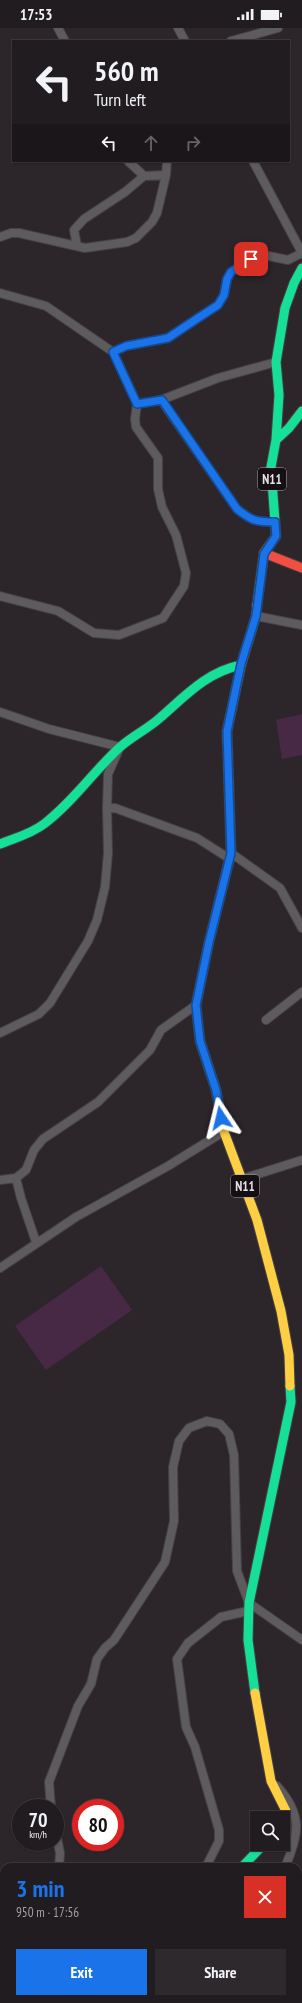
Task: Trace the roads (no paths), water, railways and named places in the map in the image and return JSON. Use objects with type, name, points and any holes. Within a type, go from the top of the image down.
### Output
[{"type":"main road","points":[[276,440],[279,395],[276,362],[285,308],[294,283],[302,268]]},
{"type":"main road","points":[[276,440],[289,428],[302,411]]},
{"type":"main road","name":"N11","points":[[276,440],[271,467],[276,536],[264,554],[256,616],[241,664],[227,731],[231,856],[209,942],[196,1005],[200,1041],[216,1090],[223,1132],[257,1220],[281,1311],[289,1355],[291,1402],[249,1607],[249,1647],[271,1781],[286,1811]]},
{"type":"main road","points":[[264,554],[302,568]]},
{"type":"main road","points":[[0,844],[26,835],[43,824],[58,812],[120,747],[151,726],[199,684],[227,666],[241,664]]},
{"type":"main road","points":[[246,1863],[257,1851]]},
{"type":"street","points":[[58,28],[65,40]]},
{"type":"street","points":[[178,28],[184,40]]},
{"type":"street","points":[[235,40],[278,28]]},
{"type":"street","points":[[129,162],[144,176]]},
{"type":"street","points":[[0,238],[12,233],[19,233],[85,248],[127,242],[136,238],[152,222],[157,213],[166,175],[167,162]]},
{"type":"street","points":[[113,352],[126,346],[168,338],[218,305],[224,295],[227,279],[231,272],[259,254],[288,260],[302,253],[254,162]]},
{"type":"street","points":[[77,246],[74,230],[81,221],[125,192],[144,176],[166,175]]},
{"type":"street","points":[[0,293],[46,306],[113,352],[137,404],[135,419],[136,427],[158,458],[158,489],[162,507],[176,535],[186,573],[184,586],[163,618],[119,635],[94,633],[58,611],[0,596]]},
{"type":"street","points":[[137,404],[162,400],[218,378],[276,362]]},
{"type":"street","points":[[162,400],[237,509],[249,519],[256,522],[275,522]]},
{"type":"street","points":[[256,616],[302,624]]},
{"type":"street","points":[[0,712],[49,729],[120,747],[108,774],[108,853],[105,887],[97,920],[88,941],[50,1003],[39,1014],[0,1033]]},
{"type":"street","points":[[107,809],[115,808],[197,838],[231,856],[280,888],[302,928]]},
{"type":"street","points":[[266,1020],[302,992]]},
{"type":"street","points":[[0,1180],[16,1178],[26,1170],[34,1150],[43,1139],[98,1102],[150,1050],[161,1030],[196,1005]]},
{"type":"street","points":[[0,1268],[36,1242],[76,1217],[168,1166],[223,1132]]},
{"type":"street","points":[[242,1179],[302,1160]]},
{"type":"street","points":[[16,1178],[36,1242]]},
{"type":"street","points":[[51,1799],[49,1782],[78,1706],[91,1684],[97,1659],[105,1648],[114,1640],[165,1562],[174,1521],[174,1467],[179,1441],[189,1428],[207,1421],[220,1424],[229,1434],[234,1456],[237,1571],[249,1607],[302,1640]]},
{"type":"street","points":[[208,1863],[219,1841],[219,1830],[195,1747],[186,1727],[177,1659],[188,1643],[222,1617],[249,1607]]},
{"type":"street","points":[[271,1781],[286,1794],[296,1810],[300,1825],[296,1840],[287,1863]]},
{"type":"street","points":[[59,1851],[59,1863]]}]
